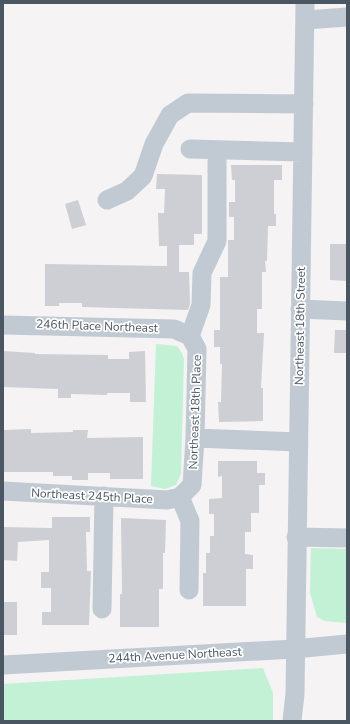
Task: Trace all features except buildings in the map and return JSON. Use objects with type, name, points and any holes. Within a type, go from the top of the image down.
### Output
[{"type":"street","points":[[305,11],[347,17]]},
{"type":"street","name":"Northeast 18th Street","points":[[292,721],[305,11]]},
{"type":"street","points":[[107,200],[127,191],[143,176],[154,144],[170,115],[188,103],[304,104]]},
{"type":"street","points":[[190,149],[303,152]]},
{"type":"street","points":[[190,336],[201,305],[202,273],[217,241],[217,161]]},
{"type":"street","points":[[300,309],[347,311]]},
{"type":"street","name":"246th Place Northeast","points":[[3,325],[174,329],[190,336]]},
{"type":"street","name":"Northeast 18th Place","points":[[180,497],[192,485],[196,438],[197,349],[190,336]]},
{"type":"street","points":[[196,438],[298,442]]},
{"type":"street","name":"Northeast 245th Place","points":[[3,491],[167,500],[180,497]]},
{"type":"street","points":[[102,609],[104,496]]},
{"type":"street","points":[[180,497],[190,522],[189,590]]},
{"type":"street","points":[[296,537],[347,538]]},
{"type":"street","name":"244th Avenue Northeast","points":[[3,665],[294,649],[347,644]]},
{"type":"green space","points":[[156,344],[177,346],[184,359],[181,474],[176,485],[165,489],[151,486]]},
{"type":"green space","points":[[311,548],[347,549],[347,623],[325,621],[317,617],[310,593]]},
{"type":"green space","points":[[263,668],[273,693],[273,721],[3,721],[3,684]]}]
